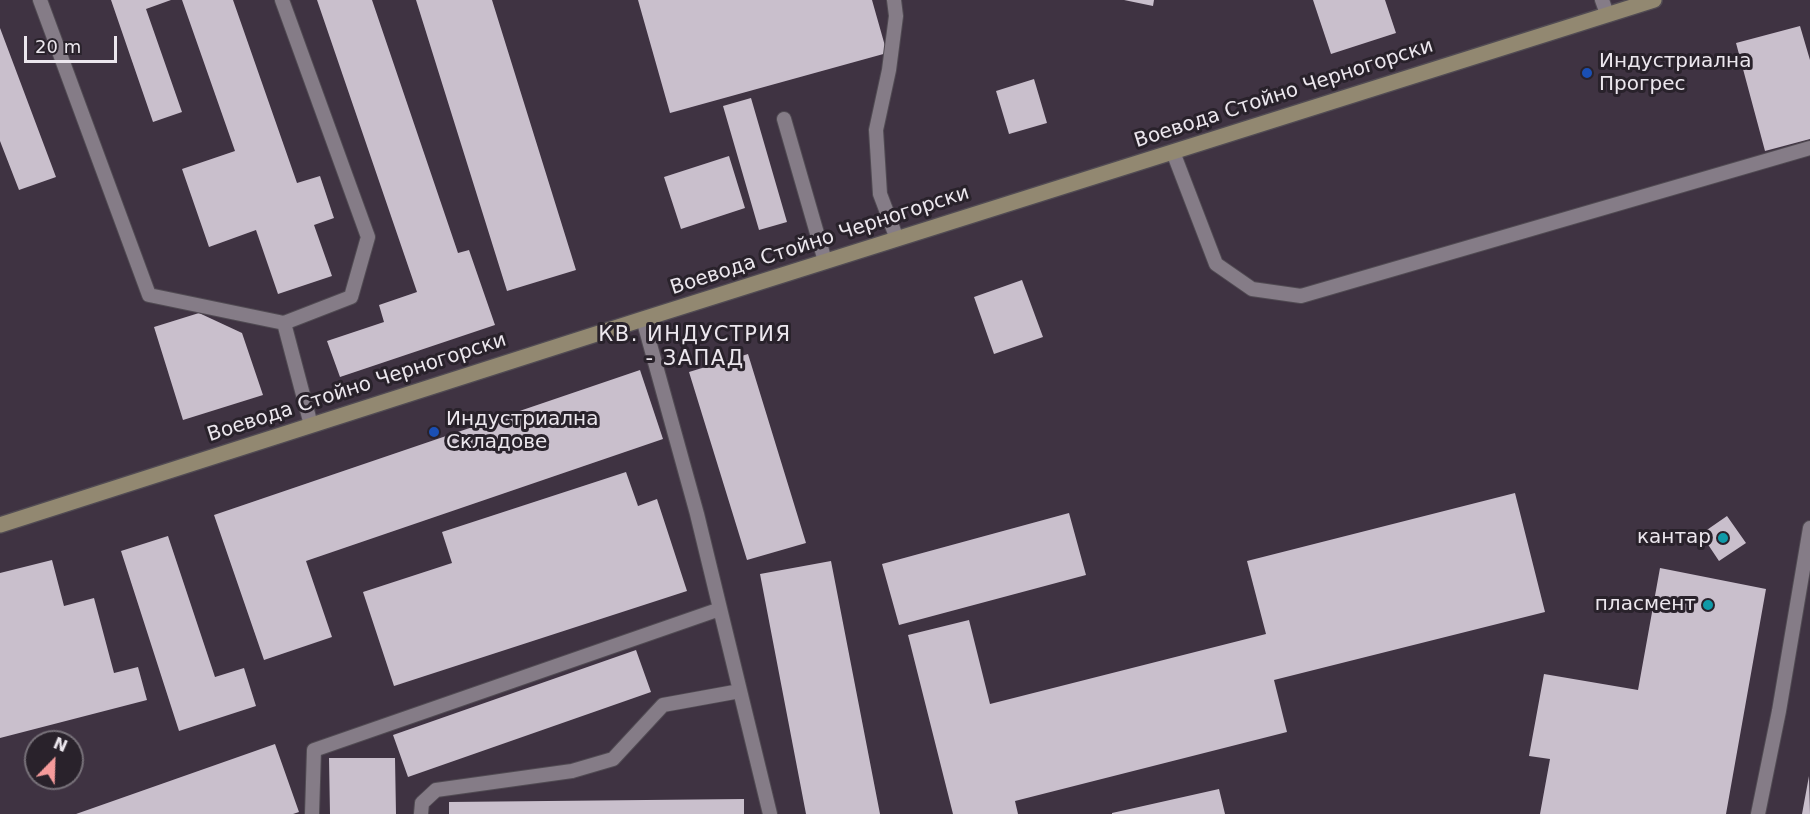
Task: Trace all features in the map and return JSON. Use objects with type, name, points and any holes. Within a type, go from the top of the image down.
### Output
[{"type":"street","name":"Воевода Стойно Черногорски","points":[[0,525],[1173,152],[1605,7],[1654,0]]},
{"type":"lane","points":[[40,0],[149,296],[284,323],[351,297],[368,237],[282,0]]},
{"type":"lane","points":[[894,0],[896,16],[889,70],[876,130],[880,194],[897,239]]},
{"type":"lane","points":[[784,120],[825,261]]},
{"type":"lane","points":[[1173,152],[1216,264],[1252,289],[1301,296],[1810,148]]},
{"type":"lane","points":[[643,319],[694,502],[770,814]]},
{"type":"lane","points":[[284,323],[311,425]]},
{"type":"lane","points":[[1758,814],[1779,711],[1810,528]]},
{"type":"lane","points":[[312,814],[314,750],[720,609]]},
{"type":"lane","points":[[421,814],[422,803],[436,790],[572,771],[612,759],[663,705],[740,692]]},
{"type":"shaded area","points":[[0,0],[1810,0],[1810,814],[0,814]]},
{"type":"building","points":[[111,0],[171,0],[146,9],[182,112],[153,122]]},
{"type":"building","points":[[182,0],[233,0],[297,183],[320,176],[334,218],[314,225],[332,276],[278,294],[256,230],[209,247],[182,169],[235,151]]},
{"type":"building","points":[[317,0],[372,0],[458,253],[469,250],[495,325],[340,377],[327,341],[384,322],[379,305],[417,292]]},
{"type":"building","points":[[416,0],[492,0],[576,270],[507,291]]},
{"type":"building","points":[[638,0],[872,0],[887,53],[670,113]]},
{"type":"building","points":[[1124,0],[1154,0],[1153,6]]},
{"type":"building","points":[[1313,0],[1385,0],[1396,33],[1331,54]]},
{"type":"building","points":[[1800,26],[1810,60],[1810,139],[1765,151],[1736,43]]},
{"type":"building","points":[[0,28],[56,177],[19,190],[0,141]]},
{"type":"building","points":[[1034,79],[1047,123],[1009,134],[996,91]]},
{"type":"building","points":[[751,98],[787,222],[759,230],[723,106]]},
{"type":"building","points":[[729,156],[745,208],[681,229],[664,177]]},
{"type":"building","points":[[1022,280],[1043,337],[994,354],[974,297]]},
{"type":"building","points":[[199,313],[242,333],[263,395],[183,420],[154,327]]},
{"type":"building","points":[[748,354],[806,543],[747,560],[689,372]]},
{"type":"building","points":[[640,370],[663,439],[306,561],[332,637],[264,660],[214,515]]},
{"type":"building","points":[[626,472],[638,506],[657,499],[687,591],[394,686],[363,592],[452,563],[442,532]]},
{"type":"building","points":[[1515,493],[1545,612],[1274,680],[1287,732],[1015,801],[1018,814],[953,814],[908,635],[969,620],[990,704],[1266,634],[1247,561]]},
{"type":"building","points":[[1069,513],[1086,575],[899,625],[882,564]]},
{"type":"building","name":"кантар","points":[[1727,516],[1746,543],[1719,561],[1701,534]]},
{"type":"building","points":[[168,536],[215,677],[244,668],[256,706],[179,731],[121,551]]},
{"type":"building","points":[[52,560],[64,606],[94,598],[114,673],[138,667],[147,700],[0,738],[0,573]]},
{"type":"building","points":[[831,561],[880,814],[806,814],[760,574]]},
{"type":"building","points":[[1660,568],[1766,589],[1726,814],[1540,814],[1550,759],[1529,756],[1544,674],[1638,690]]},
{"type":"building","points":[[636,650],[651,692],[408,777],[393,735]]},
{"type":"building","points":[[275,744],[299,812],[293,814],[76,814]]},
{"type":"building","points":[[329,758],[395,758],[396,814],[330,814]]},
{"type":"building","points":[[1809,776],[1810,814],[1802,814]]},
{"type":"building","points":[[1219,789],[1225,814],[1112,814],[1112,813]]},
{"type":"building","points":[[744,799],[744,814],[449,814],[449,802]]},
{"type":"place","name":"Индустриална Прогрес","points":[[1587,73]]},
{"type":"place","name":"Индустриална Складове","points":[[434,432]]},
{"type":"place","name":"кантар","points":[[1723,538]]},
{"type":"place","name":"пласмент","points":[[1708,605]]},
{"type":"district","name":"КВ. ИНДУСТРИЯ - ЗАПАД","points":[[695,348]]}]
